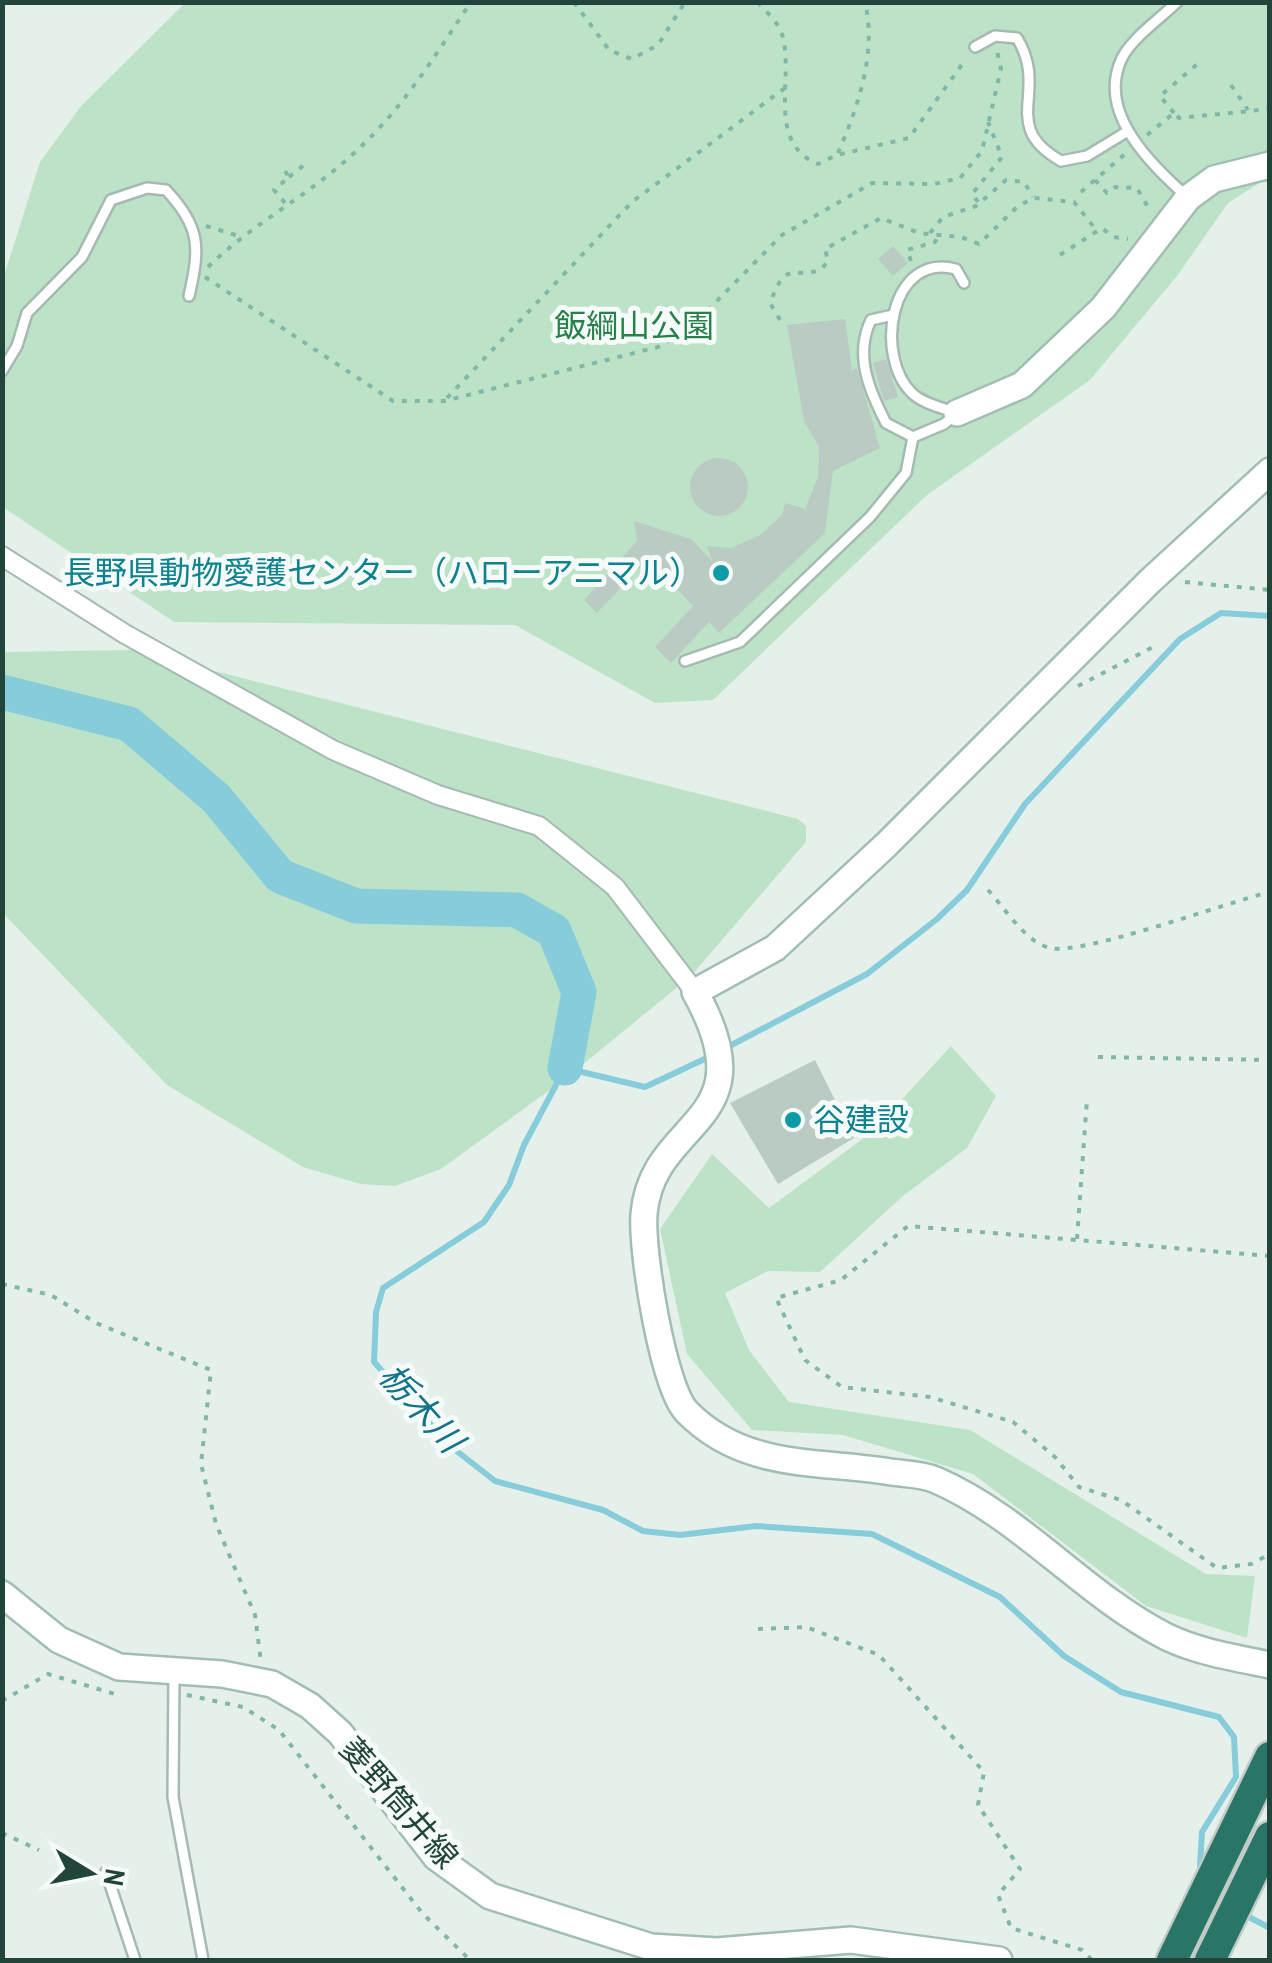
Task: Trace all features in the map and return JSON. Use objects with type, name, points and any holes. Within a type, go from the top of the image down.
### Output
[{"type":"highway","points":[[1172,1960],[1270,1758]]},
{"type":"highway","points":[[1210,1960],[1270,1838]]},
{"type":"street","points":[[956,413],[1022,385],[1103,308],[1188,198],[1214,179],[1270,165]]},
{"type":"street","points":[[695,992],[775,948],[886,845],[1150,582],[1270,471]]},
{"type":"street","points":[[2,556],[125,634],[332,750],[438,794],[539,826],[615,886],[695,992],[712,1023],[721,1068],[716,1096],[652,1181],[644,1215],[658,1329],[670,1386],[684,1409],[734,1448],[784,1463],[844,1464],[933,1478],[1016,1526],[1128,1614],[1170,1638],[1270,1665]]},
{"type":"street","name":"菱野筒井線","points":[[2,1594],[58,1640],[119,1668],[173,1680],[261,1682],[310,1706],[325,1719],[436,1857],[490,1896],[651,1948],[717,1952],[851,1940],[999,1960]]},
{"type":"lane","points":[[1177,2],[1122,56],[1113,95],[1128,131],[1188,198]]},
{"type":"lane","points":[[975,47],[995,36],[1017,38],[1031,60],[1032,86],[1026,119],[1036,147],[1061,161],[1087,156],[1128,131]]},
{"type":"lane","points":[[2,371],[17,346],[26,312],[82,257],[111,200],[147,188],[166,190],[190,219],[195,242],[190,296]]},
{"type":"lane","points":[[893,315],[871,320],[862,339],[864,366],[886,424],[913,437],[944,424],[956,413],[911,392],[898,366],[893,315],[900,291],[916,275],[937,264],[956,269],[964,283]]},
{"type":"lane","points":[[684,661],[740,642],[870,517],[906,473],[913,437]]},
{"type":"lane","points":[[173,1680],[172,1797],[203,1960]]},
{"type":"lane","points":[[106,1872],[135,1960]]},
{"type":"path","points":[[470,2],[418,86],[352,156],[239,236],[201,274],[393,401],[444,401],[658,348],[691,327],[782,235],[872,183],[934,184],[960,178],[982,151],[1001,70],[995,36]]},
{"type":"path","points":[[574,2],[609,50],[632,58],[658,44],[685,2]]},
{"type":"path","points":[[758,2],[782,32],[788,140],[800,156],[818,164],[837,154],[909,138],[975,47]]},
{"type":"path","points":[[837,154],[860,92],[866,62],[865,2]]},
{"type":"path","points":[[1201,61],[1160,96],[1179,118],[1270,109]]},
{"type":"path","points":[[1230,85],[1250,111]]},
{"type":"path","points":[[444,401],[632,202],[785,88]]},
{"type":"path","points":[[1148,134],[1174,113]]},
{"type":"path","points":[[978,203],[972,194],[1002,157],[988,122]]},
{"type":"path","points":[[1081,192],[1129,151]]},
{"type":"path","points":[[286,204],[274,190],[287,174],[309,161]]},
{"type":"path","points":[[930,233],[943,217],[978,203],[1006,180],[1024,182],[1034,198]]},
{"type":"path","points":[[1096,180],[1107,193],[1115,187],[1137,188],[1149,204],[1148,222]]},
{"type":"path","points":[[780,320],[770,303],[780,278],[791,269],[821,270],[828,261],[825,249],[881,218],[919,233],[978,244],[1018,206],[1034,198],[1074,202],[1097,231]]},
{"type":"path","points":[[190,219],[239,236]]},
{"type":"path","points":[[1060,255],[1102,228],[1126,239],[1138,235]]},
{"type":"path","points":[[916,275],[907,250],[935,242],[940,234]]},
{"type":"path","points":[[1150,582],[1270,590]]},
{"type":"path","points":[[1066,690],[1153,647]]},
{"type":"path","points":[[988,890],[1033,940],[1052,949],[1112,938],[1270,892]]},
{"type":"path","points":[[1098,1057],[1270,1060]]},
{"type":"path","points":[[1077,1240],[1087,1099]]},
{"type":"path","points":[[1270,1256],[908,1226],[841,1280],[776,1298],[805,1360],[842,1387],[930,1397],[1014,1422],[1055,1458],[1079,1487],[1121,1500],[1217,1568],[1251,1564],[1270,1554]]},
{"type":"path","points":[[2,1284],[51,1294],[96,1323],[211,1370],[201,1464],[216,1524],[261,1640],[261,1682]]},
{"type":"path","points":[[758,1629],[806,1627],[879,1655],[984,1772],[978,1805],[1020,1869],[998,1895],[1011,1928],[1082,1950],[1092,1960]]},
{"type":"path","points":[[2,1701],[48,1674],[115,1694]]},
{"type":"path","points":[[173,1680],[243,1708],[279,1730],[423,1914],[470,1960]]},
{"type":"path","points":[[2,1834],[39,1850]]},
{"type":"green space","name":"飯綱山公園","points":[[185,3],[1269,3],[1269,177],[1228,203],[1177,276],[1090,380],[927,495],[713,700],[655,703],[515,625],[174,622],[3,507],[3,279],[40,162],[81,106]]},
{"type":"green space","points":[[132,650],[798,819],[806,826],[806,842],[691,976],[565,1079],[441,1169],[395,1186],[360,1184],[303,1167],[167,1085],[3,913],[3,652]]},
{"type":"green space","points":[[951,1046],[996,1096],[967,1148],[903,1196],[820,1272],[768,1271],[725,1293],[749,1350],[789,1402],[970,1430],[1206,1574],[1255,1576],[1247,1638],[1146,1606],[973,1474],[843,1435],[752,1430],[687,1354],[660,1229],[712,1154],[769,1208],[872,1132]]},
{"type":"building","points":[[893,246],[908,263],[893,276],[878,259]]},
{"type":"building","points":[[845,319],[852,370],[857,368],[880,448],[833,471],[825,533],[719,633],[709,622],[671,663],[655,647],[693,606],[648,559],[597,613],[584,600],[637,541],[634,521],[691,539],[712,561],[707,546],[731,548],[760,535],[782,515],[785,503],[805,509],[818,477],[819,447],[804,421],[787,325]]},
{"type":"building","points":[[886,359],[898,397],[884,401],[873,363]]},
{"type":"building","points":[[719,458],[739,467],[748,487],[739,507],[719,516],[699,507],[690,487],[699,467]]},
{"type":"building","name":"谷建設","points":[[815,1060],[854,1138],[778,1184],[730,1103]]},
{"type":"waterway","points":[[722,1050],[867,974],[937,919],[967,890],[1025,804],[1180,639],[1221,613],[1270,616]]},
{"type":"waterway","name":"栃木川","points":[[2,692],[129,724],[216,798],[280,876],[356,906],[517,910],[554,931],[579,992],[565,1068]]},
{"type":"waterway","name":"栃木川","points":[[711,1056],[645,1087],[565,1068],[524,1145],[509,1185],[484,1222],[383,1288],[376,1312],[374,1362],[449,1445],[495,1481],[603,1510],[643,1531],[680,1535],[756,1526],[872,1534],[1000,1597],[1064,1656],[1121,1692],[1219,1717],[1234,1737],[1236,1777],[1202,1832],[1200,1866],[1206,1873]]},
{"type":"waterway","name":"栃木川","points":[[1245,1915],[1270,1928]]},
{"type":"place","name":"長野県動物愛護センター（ハローアニマル）","points":[[721,573]]},
{"type":"place","name":"谷建設","points":[[793,1120]]}]
